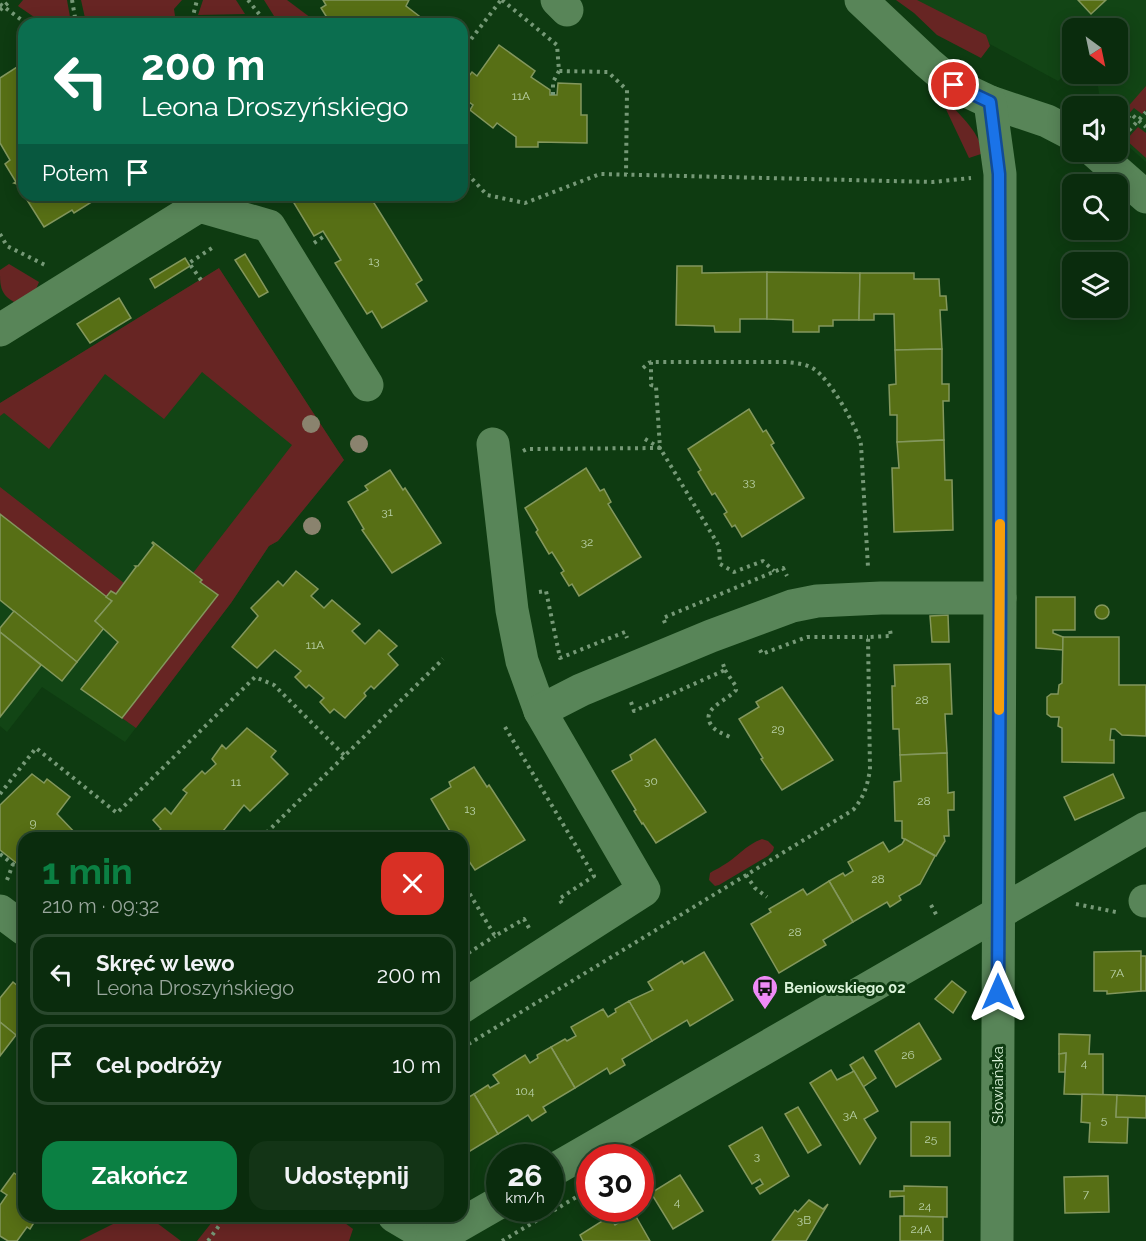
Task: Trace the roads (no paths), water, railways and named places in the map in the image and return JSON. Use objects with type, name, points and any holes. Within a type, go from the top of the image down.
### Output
[{"type":"street","points":[[861,0],[954,85],[990,102],[1047,121],[1062,129]]},
{"type":"street","name":"Słowiańska","points":[[990,102],[999,174],[997,1241]]},
{"type":"street","points":[[1121,162],[1146,197]]},
{"type":"street","points":[[3,322],[199,206],[269,226],[368,385]]},
{"type":"street","points":[[468,1003],[644,891],[540,711],[522,661],[512,610],[504,449]]},
{"type":"street","points":[[540,711],[638,666],[792,606],[817,601],[881,598],[1000,598]]},
{"type":"street","points":[[564,1164],[1146,828]]},
{"type":"street","points":[[2,897],[18,920]]},
{"type":"street","points":[[468,1221],[486,1210]]},
{"type":"street","points":[[404,1222],[434,1241],[466,1222]]},
{"type":"place","name":"Beniowskiego 02","points":[[765,1011]]}]
